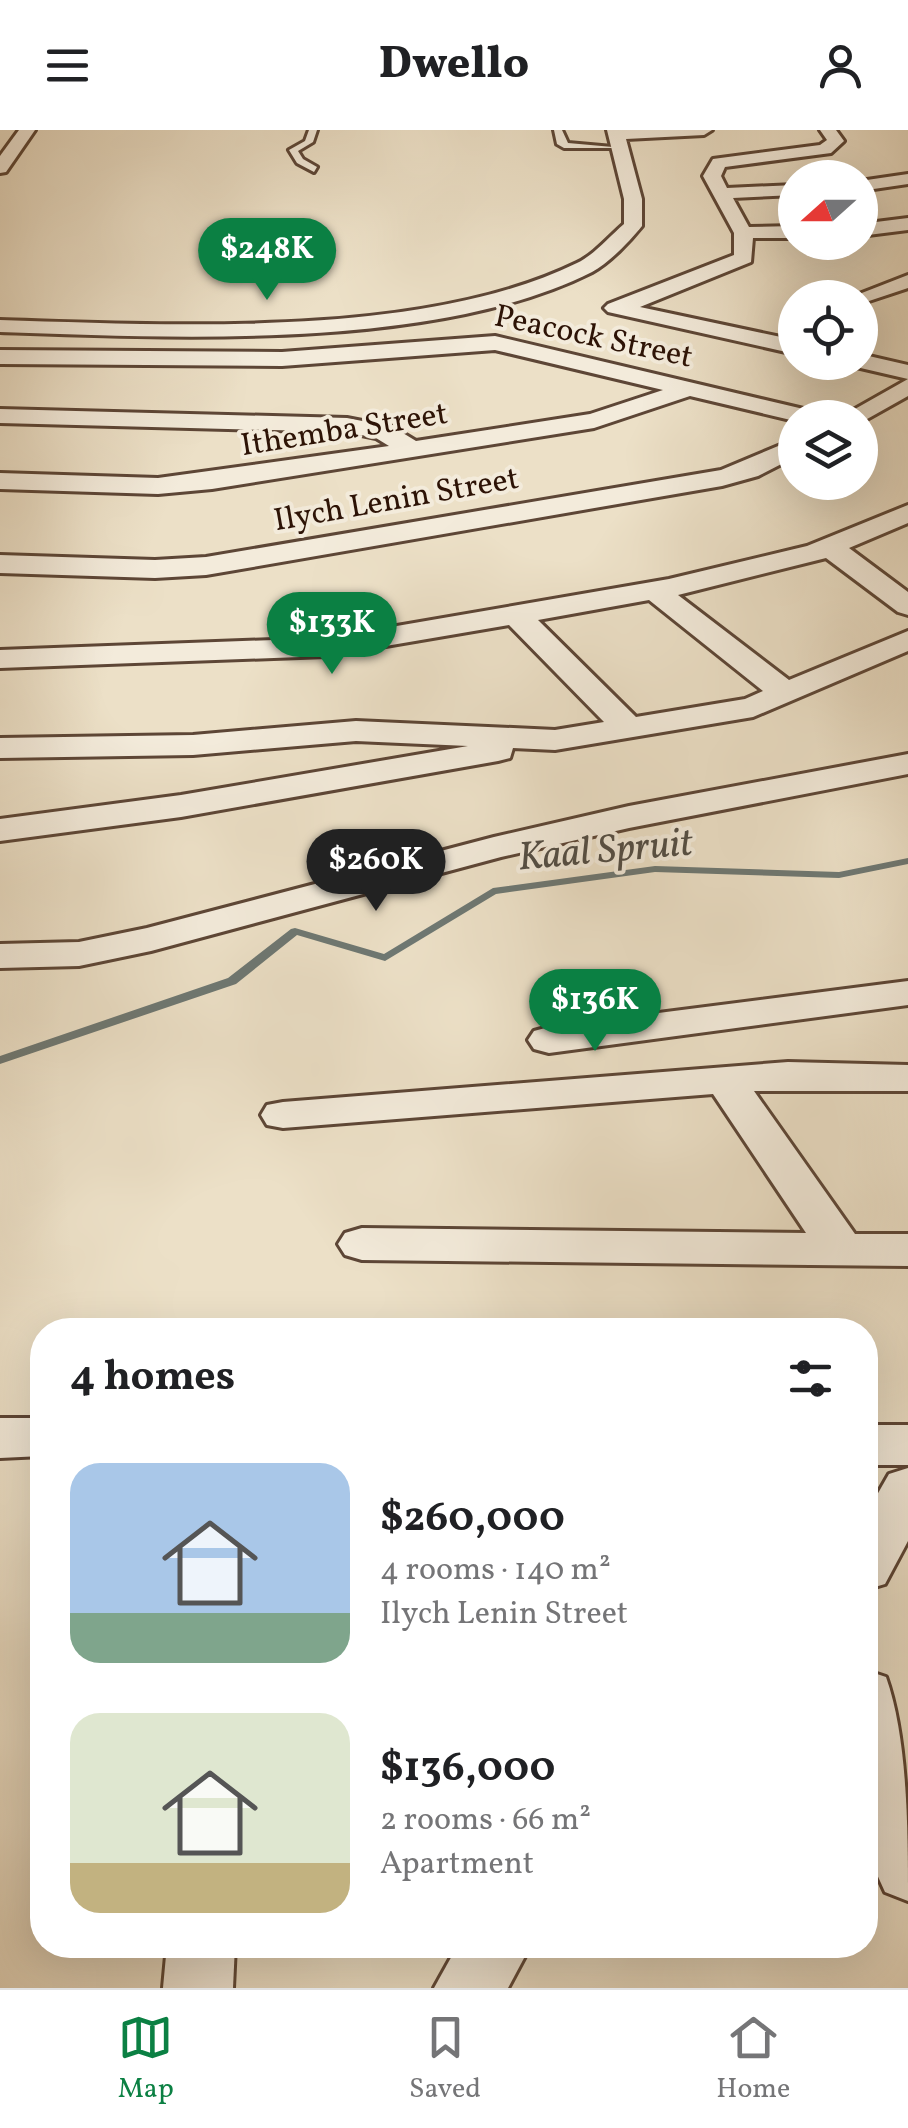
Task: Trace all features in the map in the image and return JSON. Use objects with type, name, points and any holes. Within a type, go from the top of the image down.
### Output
[{"type":"street","points":[[0,168],[27,130]]},
{"type":"street","points":[[0,326],[187,330],[314,326],[406,316],[536,290],[599,259],[632,226],[632,199],[617,138],[704,130]]},
{"type":"street","points":[[619,308],[740,260],[746,251],[743,233],[712,176],[719,164],[826,149],[836,141],[828,130]]},
{"type":"street","points":[[878,183],[908,179]]},
{"type":"street","points":[[723,193],[778,191]]},
{"type":"street","points":[[878,228],[908,224]]},
{"type":"street","points":[[743,233],[778,232]]},
{"type":"street","points":[[878,291],[908,281]]},
{"type":"street","points":[[536,290],[778,343]]},
{"type":"street","points":[[768,341],[778,336]]},
{"type":"street","name":"Peacock Street","points":[[0,357],[282,359],[483,342],[517,346],[778,410]]},
{"type":"street","points":[[878,365],[908,372]]},
{"type":"street","points":[[878,403],[908,386]]},
{"type":"street","name":"Ithemba Street","points":[[0,481],[174,486],[601,420],[691,388]]},
{"type":"street","name":"Ilych Lenin Street","points":[[0,416],[347,425],[384,432],[412,449]]},
{"type":"street","name":"Ilych Lenin Street","points":[[0,564],[155,570],[206,566],[722,478],[745,472],[778,456]]},
{"type":"street","points":[[0,658],[314,650],[655,591],[829,547],[908,513]]},
{"type":"street","points":[[829,547],[908,606]]},
{"type":"street","points":[[655,591],[786,693]]},
{"type":"street","points":[[514,614],[629,728]]},
{"type":"street","points":[[0,830],[181,806],[744,709],[908,640]]},
{"type":"street","points":[[0,748],[192,746],[356,731],[555,740]]},
{"type":"street","points":[[0,956],[79,954],[151,939],[494,848],[629,817],[908,764]]},
{"type":"street","points":[[549,1040],[908,993]]},
{"type":"street","points":[[669,1026],[718,1082],[841,1249]]},
{"type":"street","points":[[283,1115],[788,1075],[908,1078]]},
{"type":"street","points":[[362,1244],[908,1250]]},
{"type":"street","points":[[0,1438],[30,1437]]},
{"type":"street","points":[[878,1445],[908,1445]]},
{"type":"street","points":[[878,1544],[908,1489]]},
{"type":"street","points":[[878,1795],[880,1810],[908,1871]]},
{"type":"street","points":[[198,1988],[200,1958]]},
{"type":"street","points":[[469,1988],[489,1958]]},
{"type":"lane","points":[[313,130],[309,142],[293,150],[296,158],[314,169]]},
{"type":"lane","points":[[558,130],[561,144],[567,146],[617,138]]},
{"type":"waterway","name":"Kaal Spruit","points":[[0,1060],[232,981],[295,931],[385,958],[493,891],[655,869],[839,875],[908,861]]}]
